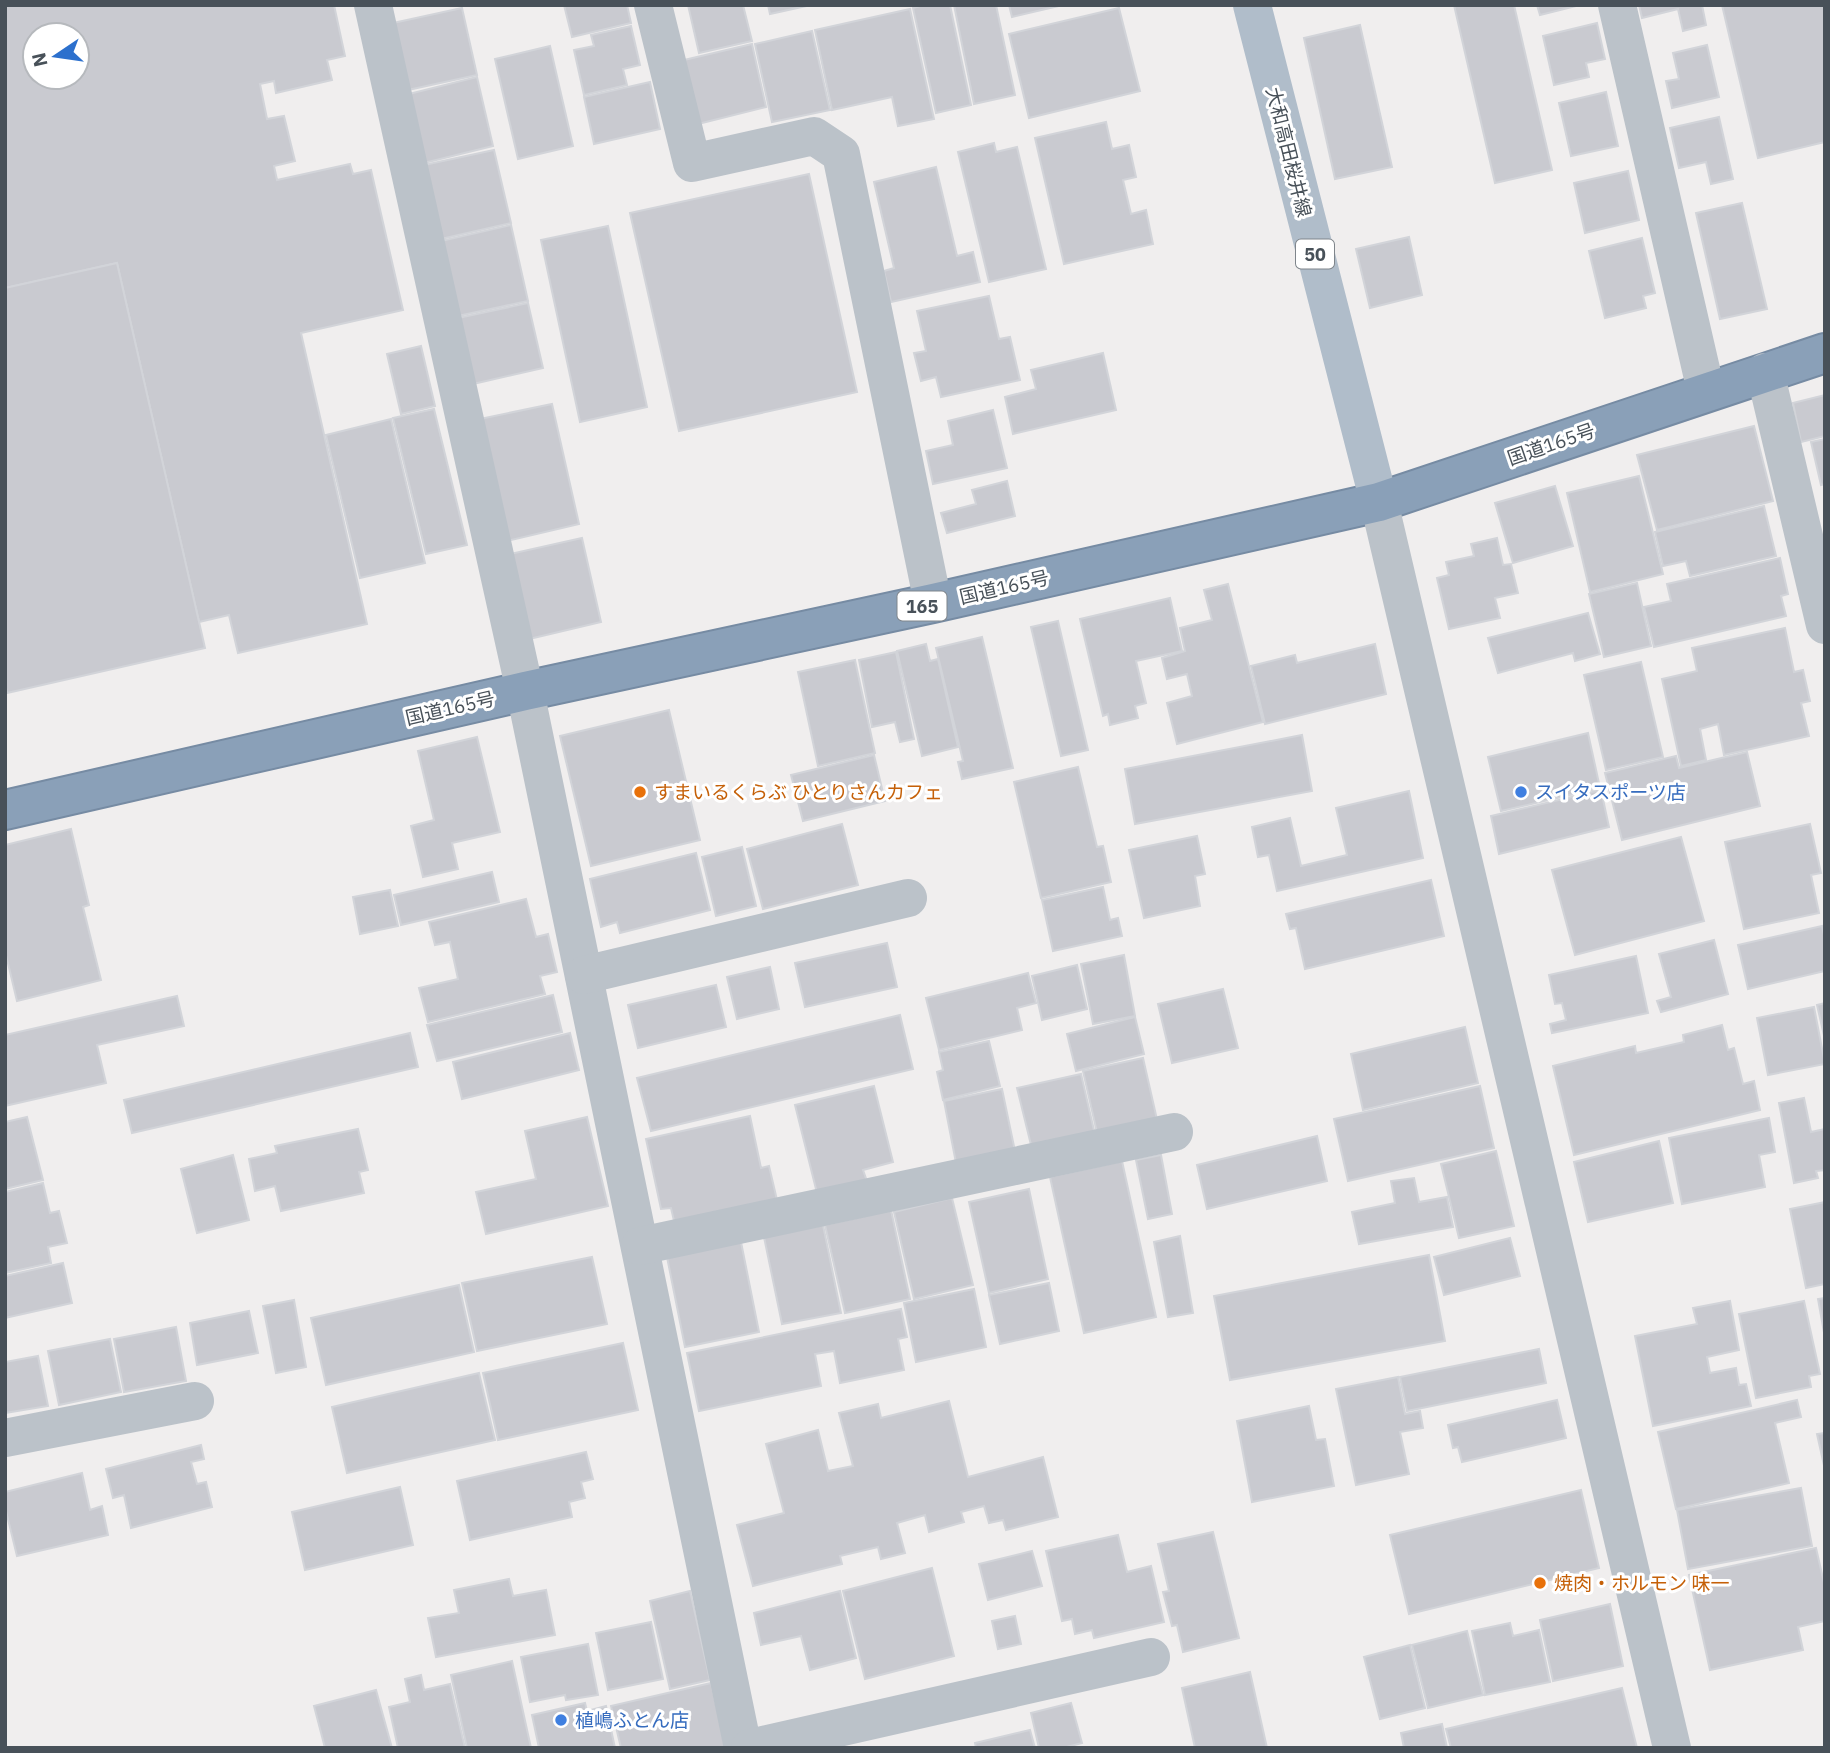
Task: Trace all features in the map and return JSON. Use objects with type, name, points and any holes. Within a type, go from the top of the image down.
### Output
[{"type":"highway","name":"国道165号","points":[[5,810],[525,691],[933,603],[1379,502],[1825,353]]},
{"type":"main road","name":"大和高田桜井線","points":[[1252,5],[1379,502]]},
{"type":"street","points":[[373,5],[525,691],[743,1748]]},
{"type":"street","points":[[653,5],[692,163],[814,136],[841,154],[933,603]]},
{"type":"street","points":[[1617,5],[1706,391]]},
{"type":"street","points":[[1765,372],[1825,625]]},
{"type":"street","points":[[1379,502],[1672,1748]]},
{"type":"street","points":[[584,975],[908,898]]},
{"type":"street","points":[[639,1246],[1174,1132]]},
{"type":"street","points":[[5,1438],[195,1401]]},
{"type":"street","points":[[750,1748],[1151,1657]]},
{"type":"building","points":[[5,5],[334,5],[345,56],[327,60],[332,80],[276,93],[274,81],[260,84],[267,119],[284,116],[295,161],[274,166],[277,180],[350,164],[353,174],[371,170],[403,310],[301,333],[367,624],[238,653],[229,615],[199,622],[117,263],[5,288]]},
{"type":"building","points":[[564,5],[627,5],[631,23],[572,37]]},
{"type":"building","points":[[688,5],[743,5],[752,41],[699,53]]},
{"type":"building","points":[[768,5],[811,5],[770,14]]},
{"type":"building","points":[[924,5],[950,5],[971,105],[936,113],[913,8]]},
{"type":"building","points":[[954,5],[996,5],[1015,95],[974,104]]},
{"type":"building","points":[[1009,5],[1063,5],[1012,17]]},
{"type":"building","points":[[1454,5],[1514,5],[1552,170],[1495,183]]},
{"type":"building","points":[[1537,5],[1580,5],[1540,15]]},
{"type":"building","points":[[1639,5],[1702,5],[1706,25],[1683,31],[1678,9],[1642,18]]},
{"type":"building","points":[[1722,5],[1825,5],[1825,142],[1758,158]]},
{"type":"building","points":[[462,8],[477,75],[408,90],[393,23]]},
{"type":"building","points":[[1119,8],[1140,91],[1029,118],[1009,34]]},
{"type":"building","points":[[910,9],[934,119],[898,126],[892,97],[832,110],[815,30]]},
{"type":"building","points":[[1597,23],[1605,59],[1586,63],[1589,77],[1554,85],[1543,36]]},
{"type":"building","points":[[1360,25],[1392,167],[1335,179],[1304,38]]},
{"type":"building","points":[[631,26],[640,65],[623,69],[627,85],[584,95],[574,50],[594,46],[591,35]]},
{"type":"building","points":[[812,31],[830,110],[772,122],[755,44]]},
{"type":"building","points":[[752,44],[766,107],[698,124],[684,60]]},
{"type":"building","points":[[1707,45],[1719,97],[1672,108],[1666,81],[1679,79],[1673,53]]},
{"type":"building","points":[[550,46],[573,146],[518,159],[495,59]]},
{"type":"building","points":[[477,77],[493,146],[424,163],[409,94]]},
{"type":"building","points":[[650,82],[660,129],[594,144],[584,97]]},
{"type":"building","points":[[1606,92],[1618,146],[1571,156],[1559,103]]},
{"type":"building","points":[[1719,117],[1733,179],[1711,184],[1706,162],[1679,168],[1670,128]]},
{"type":"building","points":[[1106,122],[1112,149],[1129,145],[1136,177],[1123,180],[1131,214],[1146,210],[1153,244],[1064,264],[1035,138]]},
{"type":"building","points":[[994,143],[996,152],[1017,147],[1046,269],[989,282],[958,152]]},
{"type":"building","points":[[494,150],[511,223],[441,239],[424,165]]},
{"type":"building","points":[[936,167],[957,256],[973,252],[980,282],[891,302],[884,271],[894,268],[874,182]]},
{"type":"building","points":[[1628,171],[1639,220],[1585,233],[1574,183]]},
{"type":"building","points":[[809,174],[857,392],[679,431],[630,213]]},
{"type":"building","points":[[1742,203],[1767,309],[1720,319],[1696,213]]},
{"type":"building","points":[[511,225],[528,301],[458,316],[441,241]]},
{"type":"building","points":[[608,226],[647,407],[580,422],[541,240]]},
{"type":"building","points":[[1409,237],[1422,295],[1370,308],[1356,249]]},
{"type":"building","points":[[1642,238],[1655,293],[1643,296],[1646,308],[1605,318],[1589,251]]},
{"type":"building","points":[[117,263],[205,648],[7,693],[5,288]]},
{"type":"building","points":[[989,296],[999,339],[1010,337],[1020,380],[941,397],[936,377],[921,381],[914,353],[926,351],[917,311]]},
{"type":"building","points":[[528,303],[543,368],[473,384],[458,318]]},
{"type":"building","points":[[421,346],[435,406],[401,414],[387,354]]},
{"type":"building","points":[[1103,353],[1116,410],[1013,434],[1005,397],[1036,389],[1031,370]]},
{"type":"building","points":[[1825,395],[1825,436],[1801,442],[1793,403]]},
{"type":"building","points":[[552,404],[579,524],[503,542],[475,420]]},
{"type":"building","points":[[434,409],[467,545],[426,554],[393,418]]},
{"type":"building","points":[[993,410],[1007,468],[933,484],[926,451],[953,445],[948,421]]},
{"type":"building","points":[[391,419],[425,563],[360,578],[326,435]]},
{"type":"building","points":[[1754,426],[1773,501],[1657,530],[1637,455]]},
{"type":"building","points":[[1825,439],[1825,484],[1821,485],[1811,442]]},
{"type":"building","points":[[1639,476],[1663,574],[1590,592],[1567,493]]},
{"type":"building","points":[[1007,481],[1015,516],[947,533],[941,513],[976,504],[972,490]]},
{"type":"building","points":[[1555,486],[1573,546],[1513,563],[1495,503]]},
{"type":"building","points":[[1764,506],[1776,556],[1690,576],[1686,561],[1663,566],[1655,532]]},
{"type":"building","points":[[582,538],[601,622],[525,640],[506,555]]},
{"type":"building","points":[[1497,538],[1503,565],[1511,564],[1518,593],[1495,598],[1500,618],[1449,629],[1437,578],[1449,575],[1446,562],[1474,556],[1471,544]]},
{"type":"building","points":[[1780,558],[1788,594],[1781,596],[1786,616],[1654,647],[1644,607],[1671,601],[1667,584]]},
{"type":"building","points":[[1637,583],[1651,646],[1604,657],[1589,594]]},
{"type":"building","points":[[1228,584],[1263,722],[1177,744],[1167,703],[1192,696],[1187,674],[1167,679],[1162,658],[1185,651],[1180,628],[1212,620],[1204,590]]},
{"type":"building","points":[[1170,598],[1182,651],[1136,661],[1146,703],[1135,706],[1138,718],[1110,725],[1108,714],[1103,716],[1080,619]]},
{"type":"building","points":[[1588,613],[1600,654],[1575,661],[1573,653],[1498,673],[1488,638]]},
{"type":"building","points":[[1058,621],[1088,750],[1061,756],[1031,627]]},
{"type":"building","points":[[1785,628],[1794,672],[1803,670],[1810,701],[1801,703],[1809,736],[1724,755],[1718,724],[1700,729],[1706,760],[1681,766],[1662,679],[1697,671],[1692,648]]},
{"type":"building","points":[[982,637],[1013,768],[962,779],[958,762],[963,761],[936,648]]},
{"type":"building","points":[[926,644],[930,661],[938,659],[958,747],[922,756],[897,651]]},
{"type":"building","points":[[1375,644],[1386,694],[1265,724],[1251,666],[1295,655],[1297,663]]},
{"type":"building","points":[[896,652],[914,739],[900,742],[895,722],[872,727],[859,660]]},
{"type":"building","points":[[855,660],[875,753],[818,766],[798,672]]},
{"type":"building","points":[[1641,662],[1663,757],[1606,770],[1584,675]]},
{"type":"building","points":[[669,710],[700,840],[591,866],[560,736]]},
{"type":"building","points":[[1588,733],[1600,788],[1501,811],[1488,757]]},
{"type":"building","points":[[1302,735],[1312,791],[1135,824],[1125,769]]},
{"type":"building","points":[[477,737],[500,832],[452,843],[458,869],[423,877],[411,826],[434,820],[418,751]]},
{"type":"building","points":[[1747,752],[1760,806],[1622,840],[1605,773],[1676,756],[1679,768]]},
{"type":"building","points":[[874,755],[885,801],[803,821],[791,775]]},
{"type":"building","points":[[1078,767],[1097,847],[1103,846],[1111,882],[1041,898],[1014,782]]},
{"type":"building","points":[[1601,790],[1609,827],[1499,854],[1491,816]]},
{"type":"building","points":[[1409,791],[1423,858],[1277,891],[1269,855],[1258,857],[1252,827],[1290,818],[1301,866],[1347,855],[1336,808]]},
{"type":"building","points":[[842,824],[858,885],[763,909],[747,849]]},
{"type":"building","points":[[1810,824],[1821,873],[1811,875],[1819,913],[1744,929],[1725,842]]},
{"type":"building","points":[[71,829],[89,905],[83,907],[101,980],[17,1001],[5,951],[5,845]]},
{"type":"building","points":[[1197,836],[1205,874],[1195,876],[1200,906],[1144,918],[1129,850]]},
{"type":"building","points":[[1681,837],[1704,921],[1575,955],[1552,870]]},
{"type":"building","points":[[742,847],[756,906],[716,916],[702,857]]},
{"type":"building","points":[[696,853],[710,910],[620,933],[617,922],[601,927],[590,879]]},
{"type":"building","points":[[492,872],[499,902],[401,925],[394,895]]},
{"type":"building","points":[[1431,880],[1444,936],[1305,969],[1296,928],[1290,929],[1286,914]]},
{"type":"building","points":[[1103,887],[1110,920],[1118,918],[1122,936],[1053,951],[1042,900]]},
{"type":"building","points":[[390,890],[398,926],[360,934],[353,897]]},
{"type":"building","points":[[526,899],[536,937],[548,934],[557,972],[540,976],[545,994],[428,1022],[419,988],[458,979],[450,942],[435,945],[429,922]]},
{"type":"building","points":[[1822,926],[1825,939],[1825,971],[1748,989],[1738,945]]},
{"type":"building","points":[[1714,940],[1728,994],[1661,1012],[1657,1001],[1671,997],[1659,954]]},
{"type":"building","points":[[887,943],[897,987],[805,1007],[795,963]]},
{"type":"building","points":[[1124,955],[1135,1016],[1093,1024],[1081,964]]},
{"type":"building","points":[[1636,956],[1648,1013],[1552,1033],[1550,1024],[1566,1020],[1562,1003],[1555,1004],[1549,975]]},
{"type":"building","points":[[1077,965],[1087,1009],[1042,1020],[1032,976]]},
{"type":"building","points":[[770,967],[779,1009],[737,1019],[727,977]]},
{"type":"building","points":[[1028,973],[1036,1003],[1017,1008],[1022,1030],[939,1050],[926,998]]},
{"type":"building","points":[[716,985],[726,1027],[638,1048],[628,1005]]},
{"type":"building","points":[[1223,989],[1238,1048],[1172,1063],[1158,1004]]},
{"type":"building","points":[[553,995],[562,1032],[437,1061],[427,1025]]},
{"type":"building","points":[[177,996],[184,1026],[97,1045],[106,1083],[5,1106],[5,1035]]},
{"type":"building","points":[[1825,1003],[1825,1040],[1817,1005]]},
{"type":"building","points":[[1814,1007],[1825,1064],[1768,1075],[1757,1018]]},
{"type":"building","points":[[900,1015],[913,1069],[651,1131],[637,1078]]},
{"type":"building","points":[[1135,1017],[1144,1054],[1076,1071],[1067,1034]]},
{"type":"building","points":[[1722,1025],[1728,1050],[1734,1048],[1743,1084],[1754,1081],[1760,1110],[1574,1155],[1553,1066],[1635,1046],[1636,1053],[1684,1042],[1683,1035]]},
{"type":"building","points":[[1465,1027],[1478,1083],[1363,1110],[1351,1054]]},
{"type":"building","points":[[410,1033],[418,1067],[132,1133],[124,1100]]},
{"type":"building","points":[[570,1033],[579,1070],[462,1099],[453,1062]]},
{"type":"building","points":[[989,1041],[1000,1086],[943,1100],[937,1072],[943,1070],[939,1052]]},
{"type":"building","points":[[1143,1058],[1158,1124],[1098,1137],[1083,1071]]},
{"type":"building","points":[[1081,1074],[1096,1139],[1033,1153],[1017,1088]]},
{"type":"building","points":[[874,1086],[893,1162],[863,1170],[868,1184],[818,1197],[795,1105]]},
{"type":"building","points":[[1480,1086],[1494,1148],[1348,1181],[1334,1119]]},
{"type":"building","points":[[1002,1089],[1016,1156],[957,1168],[944,1101]]},
{"type":"building","points":[[1804,1098],[1811,1132],[1825,1129],[1825,1170],[1816,1171],[1818,1178],[1794,1183],[1779,1103]]},
{"type":"building","points":[[750,1116],[761,1168],[769,1166],[777,1200],[675,1225],[671,1208],[661,1209],[646,1139]]},
{"type":"building","points":[[27,1117],[43,1180],[5,1189],[5,1122]]},
{"type":"building","points":[[587,1117],[608,1206],[486,1234],[476,1192],[536,1179],[525,1131]]},
{"type":"building","points":[[1769,1118],[1775,1152],[1759,1155],[1765,1187],[1682,1204],[1669,1138]]},
{"type":"building","points":[[358,1129],[368,1170],[359,1172],[364,1193],[281,1211],[275,1186],[255,1191],[249,1159],[277,1153],[275,1146]]},
{"type":"building","points":[[1317,1136],[1327,1181],[1207,1209],[1197,1165]]},
{"type":"building","points":[[1659,1141],[1673,1203],[1588,1222],[1574,1162]]},
{"type":"building","points":[[1496,1151],[1514,1226],[1459,1238],[1441,1164]]},
{"type":"building","points":[[233,1155],[249,1220],[197,1233],[181,1169]]},
{"type":"building","points":[[1161,1155],[1172,1214],[1148,1219],[1136,1160]]},
{"type":"building","points":[[1122,1161],[1156,1317],[1084,1333],[1050,1177]]},
{"type":"building","points":[[1414,1178],[1419,1202],[1447,1197],[1453,1227],[1359,1244],[1352,1212],[1395,1203],[1391,1181]]},
{"type":"building","points":[[43,1183],[50,1213],[59,1211],[67,1243],[48,1247],[51,1263],[5,1273],[5,1192]]},
{"type":"building","points":[[1029,1189],[1048,1279],[989,1293],[969,1202]]},
{"type":"building","points":[[952,1198],[973,1285],[914,1299],[894,1212]]},
{"type":"building","points":[[1825,1202],[1825,1284],[1806,1288],[1790,1209]]},
{"type":"building","points":[[891,1210],[910,1299],[845,1313],[825,1225]]},
{"type":"building","points":[[823,1225],[841,1313],[782,1324],[764,1237]]},
{"type":"building","points":[[1180,1236],[1193,1313],[1168,1317],[1154,1242]]},
{"type":"building","points":[[1510,1238],[1520,1276],[1444,1295],[1434,1257]]},
{"type":"building","points":[[741,1242],[759,1332],[685,1347],[667,1257]]},
{"type":"building","points":[[1429,1255],[1445,1341],[1230,1380],[1214,1296]]},
{"type":"building","points":[[592,1257],[607,1324],[477,1351],[462,1283]]},
{"type":"building","points":[[63,1263],[72,1303],[5,1318],[5,1276]]},
{"type":"building","points":[[1049,1283],[1059,1331],[1000,1344],[989,1295]]},
{"type":"building","points":[[459,1285],[474,1352],[326,1385],[311,1318]]},
{"type":"building","points":[[974,1289],[986,1347],[916,1362],[904,1303]]},
{"type":"building","points":[[1825,1298],[1825,1338],[1818,1299]]},
{"type":"building","points":[[294,1300],[306,1367],[276,1373],[263,1306]]},
{"type":"building","points":[[1730,1301],[1739,1350],[1707,1357],[1710,1373],[1736,1368],[1739,1385],[1746,1384],[1751,1406],[1653,1426],[1635,1336],[1697,1324],[1693,1308]]},
{"type":"building","points":[[1804,1301],[1820,1374],[1809,1376],[1811,1387],[1756,1398],[1739,1314]]},
{"type":"building","points":[[901,1309],[907,1337],[898,1339],[904,1370],[840,1383],[834,1351],[815,1354],[821,1386],[699,1411],[687,1353]]},
{"type":"building","points":[[249,1311],[258,1353],[197,1365],[190,1323]]},
{"type":"building","points":[[176,1327],[186,1381],[124,1392],[114,1339]]},
{"type":"building","points":[[110,1339],[121,1392],[59,1405],[48,1351]]},
{"type":"building","points":[[623,1343],[638,1410],[498,1440],[483,1373]]},
{"type":"building","points":[[1539,1349],[1546,1383],[1407,1411],[1400,1377]]},
{"type":"building","points":[[38,1356],[48,1406],[5,1413],[5,1362]]},
{"type":"building","points":[[479,1373],[495,1440],[347,1473],[332,1407]]},
{"type":"building","points":[[1398,1377],[1405,1414],[1420,1411],[1423,1428],[1400,1432],[1409,1474],[1356,1485],[1336,1389]]},
{"type":"building","points":[[1557,1400],[1566,1438],[1462,1462],[1458,1447],[1453,1448],[1448,1425]]},
{"type":"building","points":[[1797,1400],[1801,1417],[1775,1423],[1789,1483],[1676,1509],[1658,1432]]},
{"type":"building","points":[[949,1401],[968,1477],[1043,1457],[1058,1517],[1006,1530],[1003,1520],[989,1523],[984,1506],[961,1512],[964,1522],[929,1532],[925,1515],[897,1523],[905,1553],[881,1559],[878,1547],[840,1556],[842,1564],[753,1586],[737,1525],[784,1513],[766,1444],[818,1430],[828,1471],[853,1466],[839,1413],[878,1404],[881,1418]]},
{"type":"building","points":[[1309,1406],[1316,1440],[1325,1439],[1334,1486],[1252,1502],[1237,1421]]},
{"type":"building","points":[[1825,1433],[1825,1470],[1817,1434]]},
{"type":"building","points":[[201,1445],[204,1459],[191,1462],[197,1484],[206,1482],[212,1507],[131,1528],[124,1495],[113,1498],[106,1469]]},
{"type":"building","points":[[586,1452],[593,1479],[581,1482],[585,1498],[569,1502],[572,1517],[470,1540],[457,1481]]},
{"type":"building","points":[[82,1473],[90,1510],[102,1506],[108,1535],[17,1556],[5,1507],[5,1492]]},
{"type":"building","points":[[400,1487],[413,1545],[305,1570],[292,1512]]},
{"type":"building","points":[[1801,1488],[1812,1546],[1688,1569],[1677,1510]]},
{"type":"building","points":[[1581,1490],[1599,1568],[1409,1614],[1390,1535]]},
{"type":"building","points":[[1213,1532],[1239,1638],[1183,1652],[1177,1625],[1172,1626],[1163,1592],[1169,1591],[1158,1544]]},
{"type":"building","points":[[1118,1535],[1127,1572],[1151,1566],[1164,1622],[1094,1638],[1092,1630],[1075,1634],[1072,1619],[1062,1621],[1046,1551]]},
{"type":"building","points":[[1816,1548],[1825,1587],[1825,1621],[1798,1627],[1803,1650],[1710,1670],[1689,1575]]},
{"type":"building","points":[[1032,1551],[1042,1586],[988,1600],[979,1564]]},
{"type":"building","points":[[932,1568],[954,1656],[865,1679],[843,1591]]},
{"type":"building","points":[[509,1579],[513,1596],[546,1590],[555,1635],[436,1657],[428,1618],[459,1613],[454,1590]]},
{"type":"building","points":[[690,1591],[710,1680],[670,1689],[650,1601]]},
{"type":"building","points":[[840,1591],[856,1658],[810,1670],[801,1636],[761,1645],[754,1613]]},
{"type":"building","points":[[1610,1604],[1623,1666],[1553,1681],[1540,1620]]},
{"type":"building","points":[[1015,1616],[1021,1644],[998,1649],[992,1621]]},
{"type":"building","points":[[651,1622],[663,1679],[608,1690],[596,1633]]},
{"type":"building","points":[[1510,1623],[1513,1636],[1539,1630],[1550,1682],[1485,1695],[1472,1631]]},
{"type":"building","points":[[1467,1631],[1483,1695],[1428,1708],[1412,1645]]},
{"type":"building","points":[[588,1644],[598,1695],[566,1700],[565,1695],[530,1702],[521,1657]]},
{"type":"building","points":[[1410,1645],[1425,1708],[1380,1719],[1364,1657]]},
{"type":"building","points":[[512,1661],[531,1748],[467,1748],[451,1675]]},
{"type":"building","points":[[1250,1672],[1267,1748],[1195,1748],[1182,1688]]},
{"type":"building","points":[[421,1675],[424,1690],[450,1684],[465,1748],[398,1748],[389,1707],[410,1702],[405,1679]]},
{"type":"building","points":[[711,1683],[726,1747],[621,1748],[611,1706]]},
{"type":"building","points":[[1622,1688],[1637,1748],[1451,1748],[1446,1729]]},
{"type":"building","points":[[376,1690],[392,1748],[325,1748],[314,1706]]},
{"type":"building","points":[[585,1703],[587,1711],[606,1706],[615,1748],[539,1748],[532,1715]]},
{"type":"building","points":[[1071,1703],[1082,1743],[1063,1748],[1039,1748],[1031,1713]]},
{"type":"building","points":[[1442,1724],[1447,1748],[1404,1748],[1401,1733]]},
{"type":"building","points":[[1030,1730],[1035,1748],[976,1748],[975,1743]]},
{"type":"place","name":"すまいるくらぶ ひとりさんカフェ","points":[[640,792]]},
{"type":"place","name":"スイタスポーツ店","points":[[1521,792]]},
{"type":"place","name":"焼肉・ホルモン 味一","points":[[1540,1583]]},
{"type":"place","name":"植嶋ふとん店","points":[[561,1720]]}]
